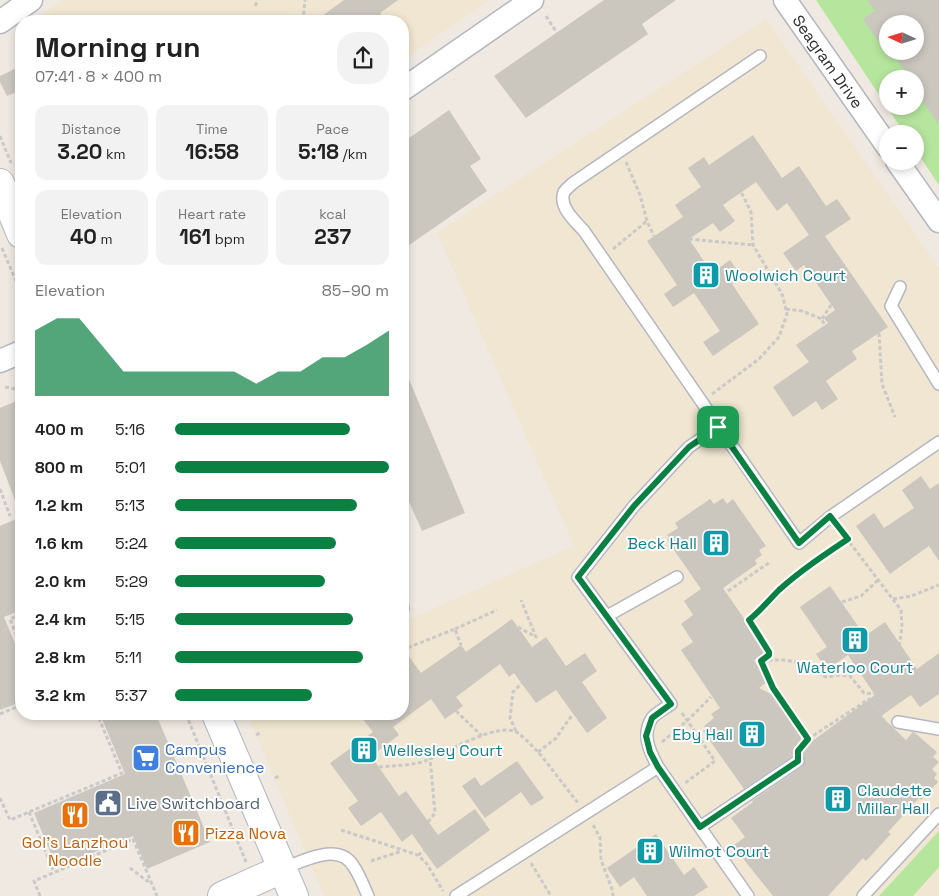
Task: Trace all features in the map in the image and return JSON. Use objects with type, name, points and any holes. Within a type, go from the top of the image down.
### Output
[{"type":"main road","points":[[0,182],[15,219]]},
{"type":"main road","points":[[219,720],[294,896]]},
{"type":"main road","points":[[222,896],[282,869]]},
{"type":"street","points":[[0,22],[31,0]]},
{"type":"street","name":"Seagram Drive","points":[[785,0],[879,134]]},
{"type":"street","points":[[409,86],[539,8]]},
{"type":"street","points":[[903,170],[939,221]]},
{"type":"street","points":[[0,361],[15,355]]},
{"type":"lane","points":[[760,56],[573,183],[564,192],[563,201],[567,212],[584,231],[799,543],[830,516],[939,442]]},
{"type":"lane","points":[[900,287],[891,306],[939,384]]},
{"type":"lane","points":[[718,427],[682,453],[634,506],[578,577],[671,704],[652,718],[646,736],[650,752],[674,791],[748,896]]},
{"type":"lane","points":[[607,616],[677,577]]},
{"type":"lane","points":[[898,722],[939,729]]},
{"type":"lane","points":[[700,827],[798,761]]},
{"type":"lane","points":[[456,896],[658,767]]},
{"type":"lane","points":[[863,896],[939,814]]},
{"type":"lane","points":[[282,869],[323,855],[334,854],[344,856],[354,867],[368,896]]},
{"type":"path","points":[[255,6],[258,0]]},
{"type":"path","points":[[304,15],[305,0]]},
{"type":"path","points":[[539,8],[557,33]]},
{"type":"path","points":[[621,150],[640,195],[647,221],[654,236]]},
{"type":"path","points":[[701,401],[722,388],[759,358],[779,337],[787,314],[782,294],[753,245],[751,212],[741,192]]},
{"type":"path","points":[[602,257],[647,221]]},
{"type":"path","points":[[689,239],[753,245]]},
{"type":"path","points":[[0,243],[15,279]]},
{"type":"path","points":[[822,319],[831,305]]},
{"type":"path","points":[[786,309],[802,311],[822,319],[828,335]]},
{"type":"path","points":[[879,332],[882,384],[895,417]]},
{"type":"path","points":[[5,387],[15,389]]},
{"type":"path","points":[[0,489],[10,516]]},
{"type":"path","points":[[830,516],[901,610],[902,627],[899,648],[887,654]]},
{"type":"path","points":[[760,662],[769,655],[769,652],[749,620],[793,579],[848,539]]},
{"type":"path","points":[[728,591],[770,562]]},
{"type":"path","points":[[842,602],[861,596],[878,580]]},
{"type":"path","points":[[892,599],[911,596],[939,585]]},
{"type":"path","points":[[518,627],[536,637],[520,600]]},
{"type":"path","points":[[409,647],[456,629],[497,610]]},
{"type":"path","points":[[15,617],[10,619],[15,632]]},
{"type":"path","points":[[456,629],[461,645]]},
{"type":"path","points":[[760,662],[789,661],[803,664],[826,677],[838,674],[850,676],[864,693],[876,694],[898,722]]},
{"type":"path","points":[[760,662],[773,688],[808,739]]},
{"type":"path","points":[[528,672],[523,682],[513,692],[510,718],[516,732],[538,752],[586,813],[600,838],[601,860],[613,896]]},
{"type":"path","points":[[650,752],[688,720],[711,697]]},
{"type":"path","points":[[798,761],[798,751],[808,739],[869,699],[885,721]]},
{"type":"path","points":[[671,704],[679,709],[688,720],[715,761],[674,791]]},
{"type":"path","points":[[0,714],[15,708]]},
{"type":"path","points":[[456,711],[482,736]]},
{"type":"path","points":[[538,752],[555,738],[573,714]]},
{"type":"path","points":[[0,798],[10,820],[122,773],[100,720]]},
{"type":"path","points":[[188,720],[241,850]]},
{"type":"path","points":[[379,767],[424,762],[454,746],[498,730],[516,732]]},
{"type":"path","points":[[428,822],[435,813],[430,758]]},
{"type":"path","points":[[199,769],[204,767]]},
{"type":"path","points":[[29,812],[54,872]]},
{"type":"path","points":[[340,830],[418,855],[427,864],[446,896]]},
{"type":"path","points":[[40,896],[34,881],[133,839],[157,896]]},
{"type":"path","points":[[371,861],[403,850]]},
{"type":"path","points":[[418,855],[424,851]]},
{"type":"path","points":[[525,852],[551,896]]},
{"type":"path","points":[[130,868],[147,881],[150,880]]},
{"type":"shaded area","points":[[63,0],[489,0],[409,56],[409,15],[42,15]]},
{"type":"shaded area","points":[[766,19],[939,268],[939,896],[324,896],[250,720],[409,720],[409,619],[574,546],[437,233]]},
{"type":"green space","points":[[816,0],[939,0],[939,185],[924,162],[924,125],[899,125],[892,115],[924,115],[924,70],[879,70],[879,95]]},
{"type":"green space","points":[[939,831],[939,867],[913,896],[879,896]]},
{"type":"building","points":[[344,0],[398,0],[380,13],[382,15],[323,15]]},
{"type":"building","points":[[604,0],[676,0],[642,24],[648,34],[526,118],[494,76]]},
{"type":"building","points":[[867,0],[939,0],[939,125],[924,103],[924,70],[904,70],[897,60],[924,60],[924,15],[879,15],[879,42],[863,19],[875,11]]},
{"type":"building","points":[[15,69],[15,93],[7,96],[0,82],[0,76]]},
{"type":"building","points":[[449,110],[481,159],[470,166],[487,191],[409,245],[409,138]]},
{"type":"building","name":"Woolwich Court","points":[[753,135],[782,178],[799,166],[826,206],[837,199],[851,219],[825,236],[888,327],[852,351],[857,359],[826,381],[838,399],[822,410],[816,401],[793,417],[773,387],[809,362],[796,345],[828,323],[824,318],[835,310],[804,265],[796,271],[783,253],[809,235],[787,203],[777,211],[756,182],[723,205],[735,221],[720,232],[713,223],[689,239],[712,273],[730,260],[742,277],[732,284],[759,324],[713,356],[703,342],[720,331],[694,293],[673,307],[664,294],[677,285],[647,241],[683,217],[675,205],[701,187],[688,168],[704,157],[709,165]]},
{"type":"building","points":[[409,379],[465,513],[422,531],[409,502]]},
{"type":"building","points":[[15,402],[15,500],[0,461],[0,408]]},
{"type":"building","points":[[921,476],[930,489],[939,483],[939,561],[929,546],[890,574],[856,526],[874,513],[884,528],[914,508],[902,490]]},
{"type":"building","points":[[723,498],[727,504],[733,499],[766,546],[759,550],[762,555],[755,560],[757,564],[723,588],[767,652],[754,660],[768,681],[759,688],[773,695],[807,745],[875,695],[848,655],[827,670],[816,654],[827,647],[800,607],[830,586],[865,636],[885,622],[917,669],[939,653],[939,694],[920,707],[911,695],[881,716],[906,740],[913,732],[937,752],[933,757],[939,762],[932,769],[937,774],[934,778],[938,782],[921,800],[919,798],[888,832],[891,834],[866,861],[863,858],[828,896],[773,896],[733,846],[745,837],[731,818],[752,801],[802,767],[805,760],[801,754],[794,755],[744,789],[703,731],[706,729],[704,726],[714,718],[711,714],[720,708],[681,650],[693,642],[681,624],[693,615],[684,601],[701,589],[667,540],[669,538],[667,535],[678,528],[675,523],[710,499],[714,504]]},
{"type":"building","points":[[15,520],[15,612],[4,617],[15,644],[15,704],[0,710],[0,526]]},
{"type":"building","name":"Wellesley Court","points":[[512,619],[532,647],[546,637],[566,666],[585,653],[597,671],[582,682],[607,718],[587,733],[556,690],[536,703],[514,673],[509,677],[500,664],[456,697],[463,706],[445,719],[431,699],[409,715],[409,657],[421,673],[461,645],[466,652]]},
{"type":"building","points":[[102,720],[159,720],[210,842],[147,869],[133,836],[57,868],[34,813],[125,774]]},
{"type":"building","name":"Wellesley Court","points":[[364,720],[402,720],[393,727],[399,735],[371,756],[399,796],[406,791],[438,835],[475,809],[490,830],[437,869],[412,834],[402,842],[381,812],[361,826],[348,808],[358,801],[330,763],[373,732]]},
{"type":"building","points":[[517,761],[544,798],[531,806],[521,792],[485,818],[462,786],[475,777],[481,786]]},
{"type":"building","name":"Wilmot Court","points":[[656,834],[684,875],[694,867],[708,887],[694,896],[647,896],[634,877],[620,887],[607,868]]},
{"type":"place","name":"Woolwich Court","points":[[706,275]]},
{"type":"place","name":"Beck Hall","points":[[716,543]]},
{"type":"place","name":"Waterloo Court","points":[[855,640]]},
{"type":"place","name":"Eby Hall","points":[[752,734]]},
{"type":"place","name":"Wellesley Court","points":[[364,750]]},
{"type":"place","name":"Campus Convenience","points":[[146,758]]},
{"type":"place","name":"Claudette Millar Hall","points":[[838,799]]},
{"type":"place","name":"Live Switchboard","points":[[108,803]]},
{"type":"place","name":"Gol's Lanzhou Noodle","points":[[75,815]]},
{"type":"place","name":"Pizza Nova","points":[[186,833]]},
{"type":"place","name":"Wilmot Court","points":[[650,851]]},
{"type":"route","points":[[718,427],[799,543],[830,516],[848,539],[778,591],[762,610],[749,620],[769,652],[769,655],[761,661],[773,688],[808,739],[798,751],[798,761],[700,827],[658,767],[650,752],[646,736],[652,718],[671,704],[578,577],[634,506],[689,447],[718,427]]}]
